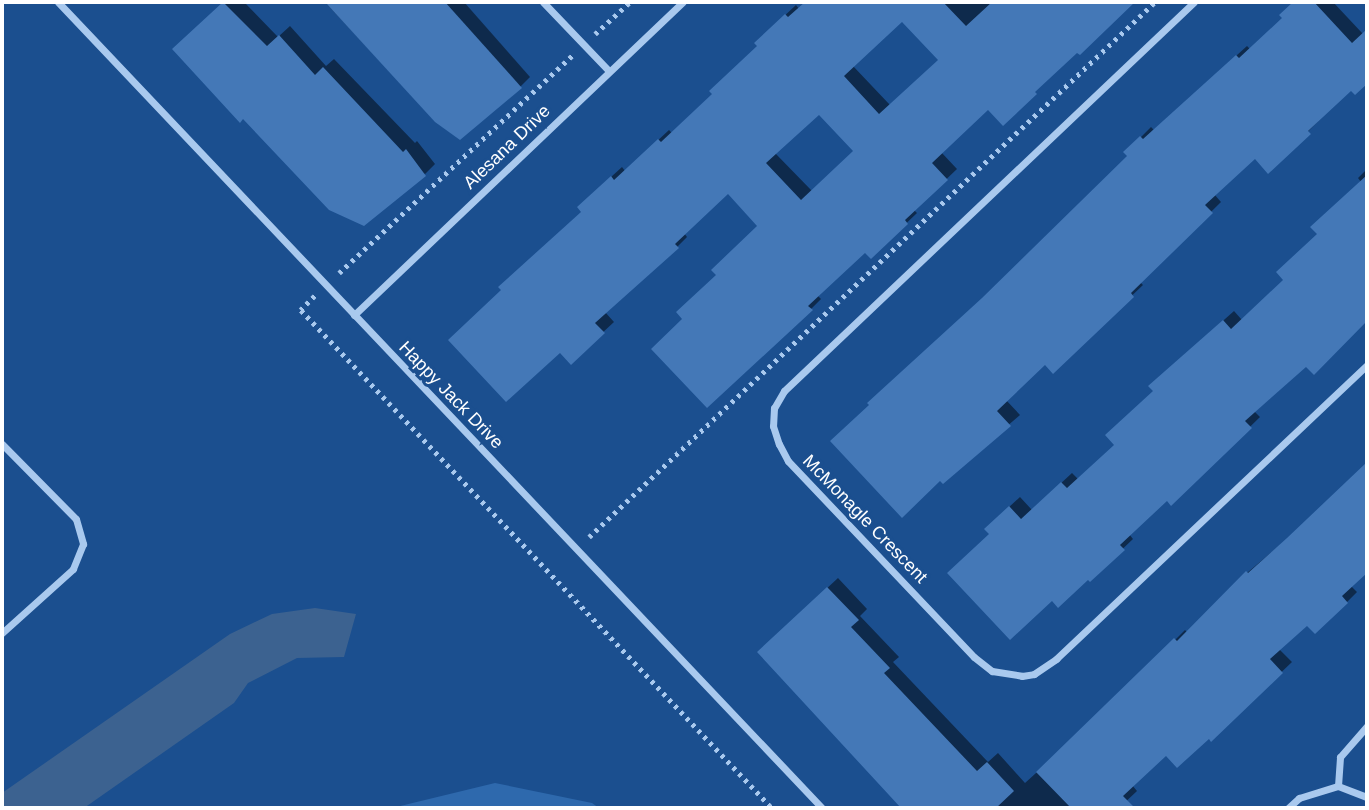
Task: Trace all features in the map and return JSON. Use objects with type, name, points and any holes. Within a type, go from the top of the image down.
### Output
[{"type":"street","name":"Happy Jack Drive","points":[[58,2],[822,808]]},
{"type":"street","points":[[543,2],[609,71]]},
{"type":"street","name":"Alesana Drive","points":[[354,315],[683,2]]},
{"type":"street","name":"McMonagle Crescent","points":[[1194,2],[784,391],[774,408],[773,426],[779,444],[788,461],[974,657],[992,671],[1022,676],[1034,674],[1056,659],[1367,365]]},
{"type":"street","points":[[2,444],[76,519],[83,544],[73,569],[2,634]]},
{"type":"street","points":[[1338,786],[1340,757],[1367,726]]},
{"type":"street","points":[[1288,808],[1299,798],[1338,786],[1367,797]]},
{"type":"path","points":[[630,2],[301,310],[772,808]]},
{"type":"path","points":[[576,550],[1155,2]]},
{"type":"shaded area","points":[[315,608],[356,614],[344,657],[297,658],[248,683],[234,703],[84,808],[2,808],[2,793],[230,634],[272,614]]},
{"type":"shaded area","points":[[495,783],[592,803],[599,808],[392,808]]},
{"type":"building","points":[[223,2],[267,46],[279,35],[315,75],[323,67],[403,152],[406,149],[426,176],[364,226],[329,210],[243,119],[240,123],[172,49]]},
{"type":"building","points":[[325,2],[445,2],[522,88],[460,140],[435,122]]},
{"type":"building","points":[[805,2],[943,2],[966,26],[992,2],[1135,2],[1080,55],[1077,53],[1035,92],[1037,94],[1003,126],[988,110],[932,163],[948,180],[905,220],[908,224],[871,259],[865,253],[808,306],[813,310],[707,408],[651,349],[682,319],[676,312],[716,275],[711,270],[757,226],[728,194],[675,244],[679,248],[595,323],[605,333],[571,365],[560,353],[506,402],[448,340],[501,290],[498,287],[581,212],[577,207],[611,176],[614,180],[658,139],[661,142],[712,94],[709,91],[757,46],[754,43],[785,14],[788,17]],"holes":[[[902,22],[938,60],[879,114],[844,76]],[[819,115],[853,151],[801,200],[766,163]]]},
{"type":"building","points":[[1293,2],[1314,2],[1352,43],[1367,29],[1367,84],[1355,95],[1351,91],[1308,131],[1311,134],[1268,174],[1255,159],[1205,205],[1213,213],[1131,293],[1134,297],[1053,374],[1045,365],[997,411],[1011,426],[943,484],[940,481],[902,518],[830,441],[1127,156],[1123,152],[1140,136],[1143,139],[1236,55],[1239,58],[1282,18],[1279,15]]},
{"type":"building","points":[[1367,175],[1367,321],[1314,375],[1306,367],[1245,421],[1252,428],[1171,506],[1167,501],[1120,545],[1125,550],[1090,582],[1088,580],[1058,608],[1052,601],[1010,640],[947,573],[989,534],[984,529],[1009,506],[1021,519],[1061,482],[1067,488],[1114,445],[1105,435],[1153,391],[1148,386],[1223,320],[1231,329],[1283,280],[1276,272],[1317,234],[1310,227]]},
{"type":"building","points":[[1367,462],[1367,573],[1342,596],[1348,603],[1315,634],[1307,626],[1270,659],[1283,673],[1211,742],[1209,739],[1177,768],[1166,756],[1123,796],[1135,808],[1071,808],[1036,772],[1174,638],[1177,641],[1246,571],[1248,573],[1287,538]]},
{"type":"building","points":[[827,587],[859,620],[851,627],[890,668],[884,673],[977,771],[987,762],[1014,791],[996,808],[901,808],[757,652]]}]
